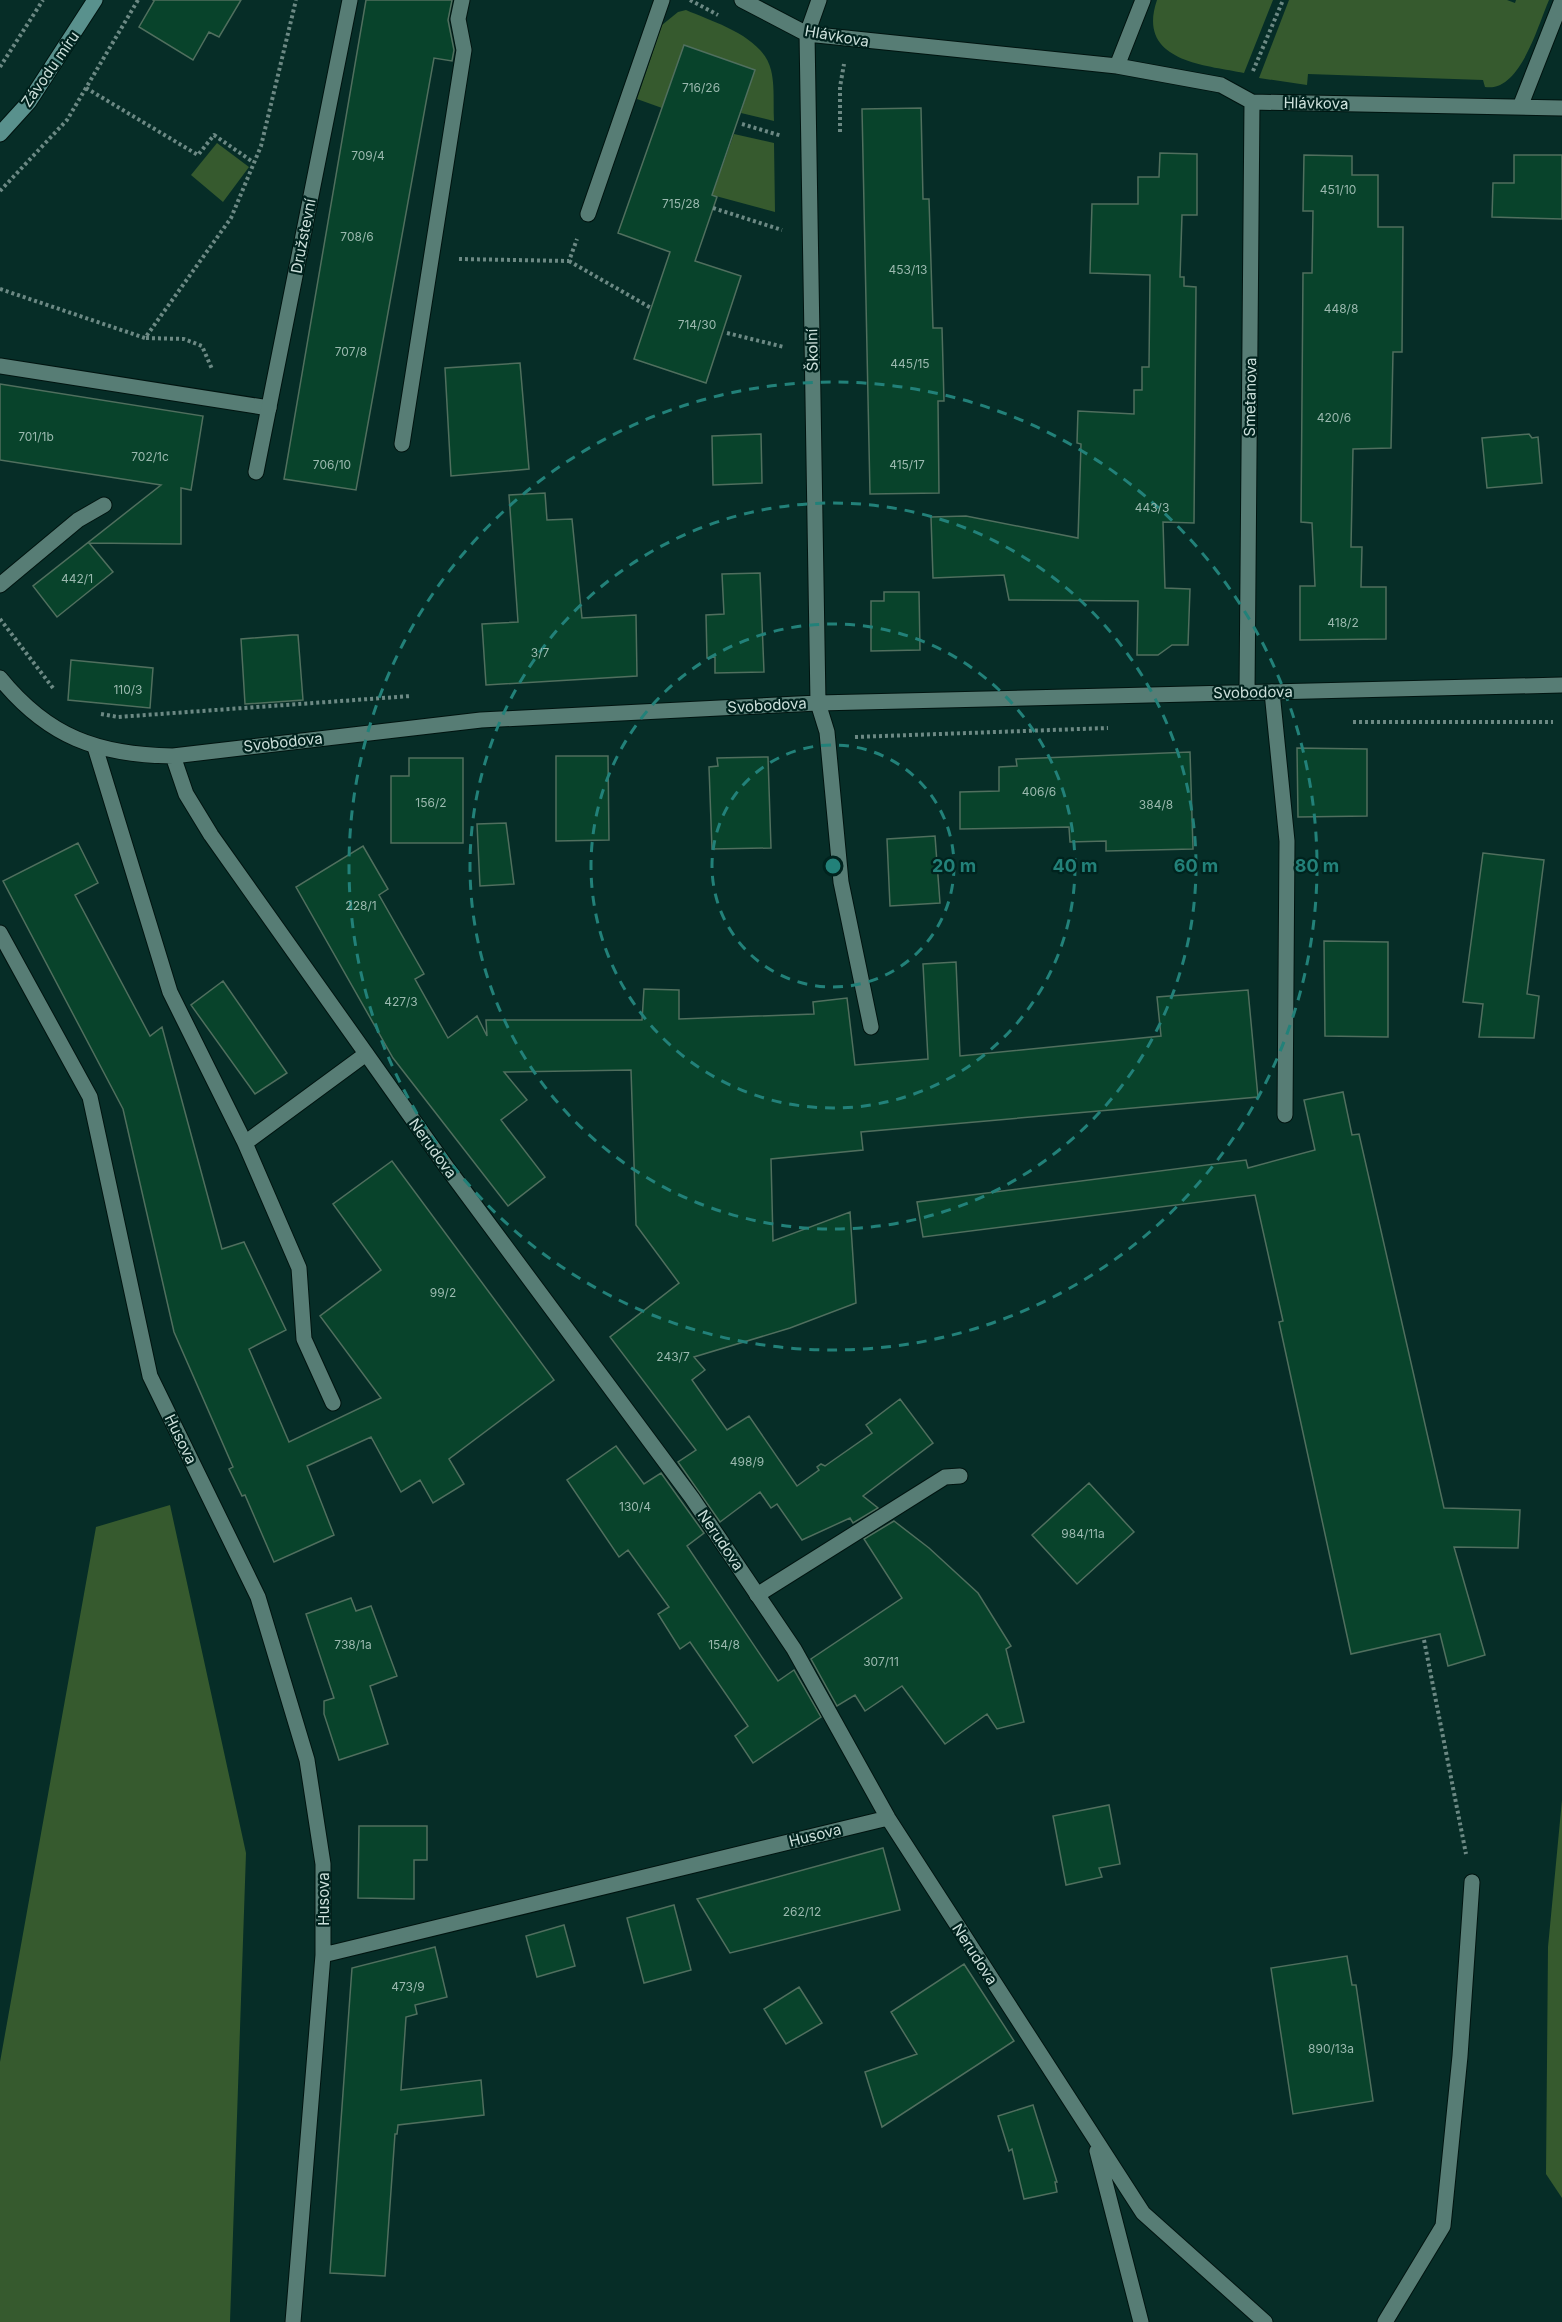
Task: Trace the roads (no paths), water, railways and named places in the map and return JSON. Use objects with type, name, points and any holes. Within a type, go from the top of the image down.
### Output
[{"type":"main road","name":"Závodu míru","points":[[0,134],[28,102],[95,0]]},
{"type":"street","name":"Družstevní","points":[[256,472],[350,0]]},
{"type":"street","points":[[402,444],[464,50],[458,19],[462,0]]},
{"type":"street","points":[[588,214],[662,0]]},
{"type":"street","name":"Hlávkova","points":[[742,0],[807,34],[1117,66],[1221,85],[1248,99],[1562,108]]},
{"type":"street","name":"Školní","points":[[819,0],[807,34],[818,702],[828,738],[841,882],[871,1027]]},
{"type":"street","points":[[1117,66],[1143,0]]},
{"type":"street","points":[[1520,107],[1562,0]]},
{"type":"street","name":"Smetanova","points":[[1247,692],[1248,99]]},
{"type":"street","points":[[0,366],[269,408]]},
{"type":"street","points":[[0,585],[78,520],[105,505]]},
{"type":"street","name":"Svobodova","points":[[0,678],[18,700],[43,721],[66,735],[95,747],[133,755],[173,756],[481,720],[818,702],[1562,686]]},
{"type":"street","points":[[1272,692],[1287,840],[1285,1115]]},
{"type":"street","points":[[95,747],[170,992],[244,1143],[299,1268],[304,1339],[333,1403]]},
{"type":"street","name":"Nerudova","points":[[173,756],[186,794],[211,835],[366,1054],[692,1498],[794,1649],[888,1818],[1143,2213],[1265,2322]]},
{"type":"street","name":"Husova","points":[[0,933],[90,1097],[150,1376],[258,1596],[308,1760],[323,1864],[323,1955],[293,2322]]},
{"type":"street","points":[[244,1143],[366,1054]]},
{"type":"street","points":[[758,1595],[945,1477],[960,1476]]},
{"type":"street","name":"Husova","points":[[323,1955],[888,1818]]},
{"type":"street","points":[[1385,2322],[1443,2226],[1460,2056],[1472,1882]]},
{"type":"street","points":[[1093,2136],[1141,2322]]}]
